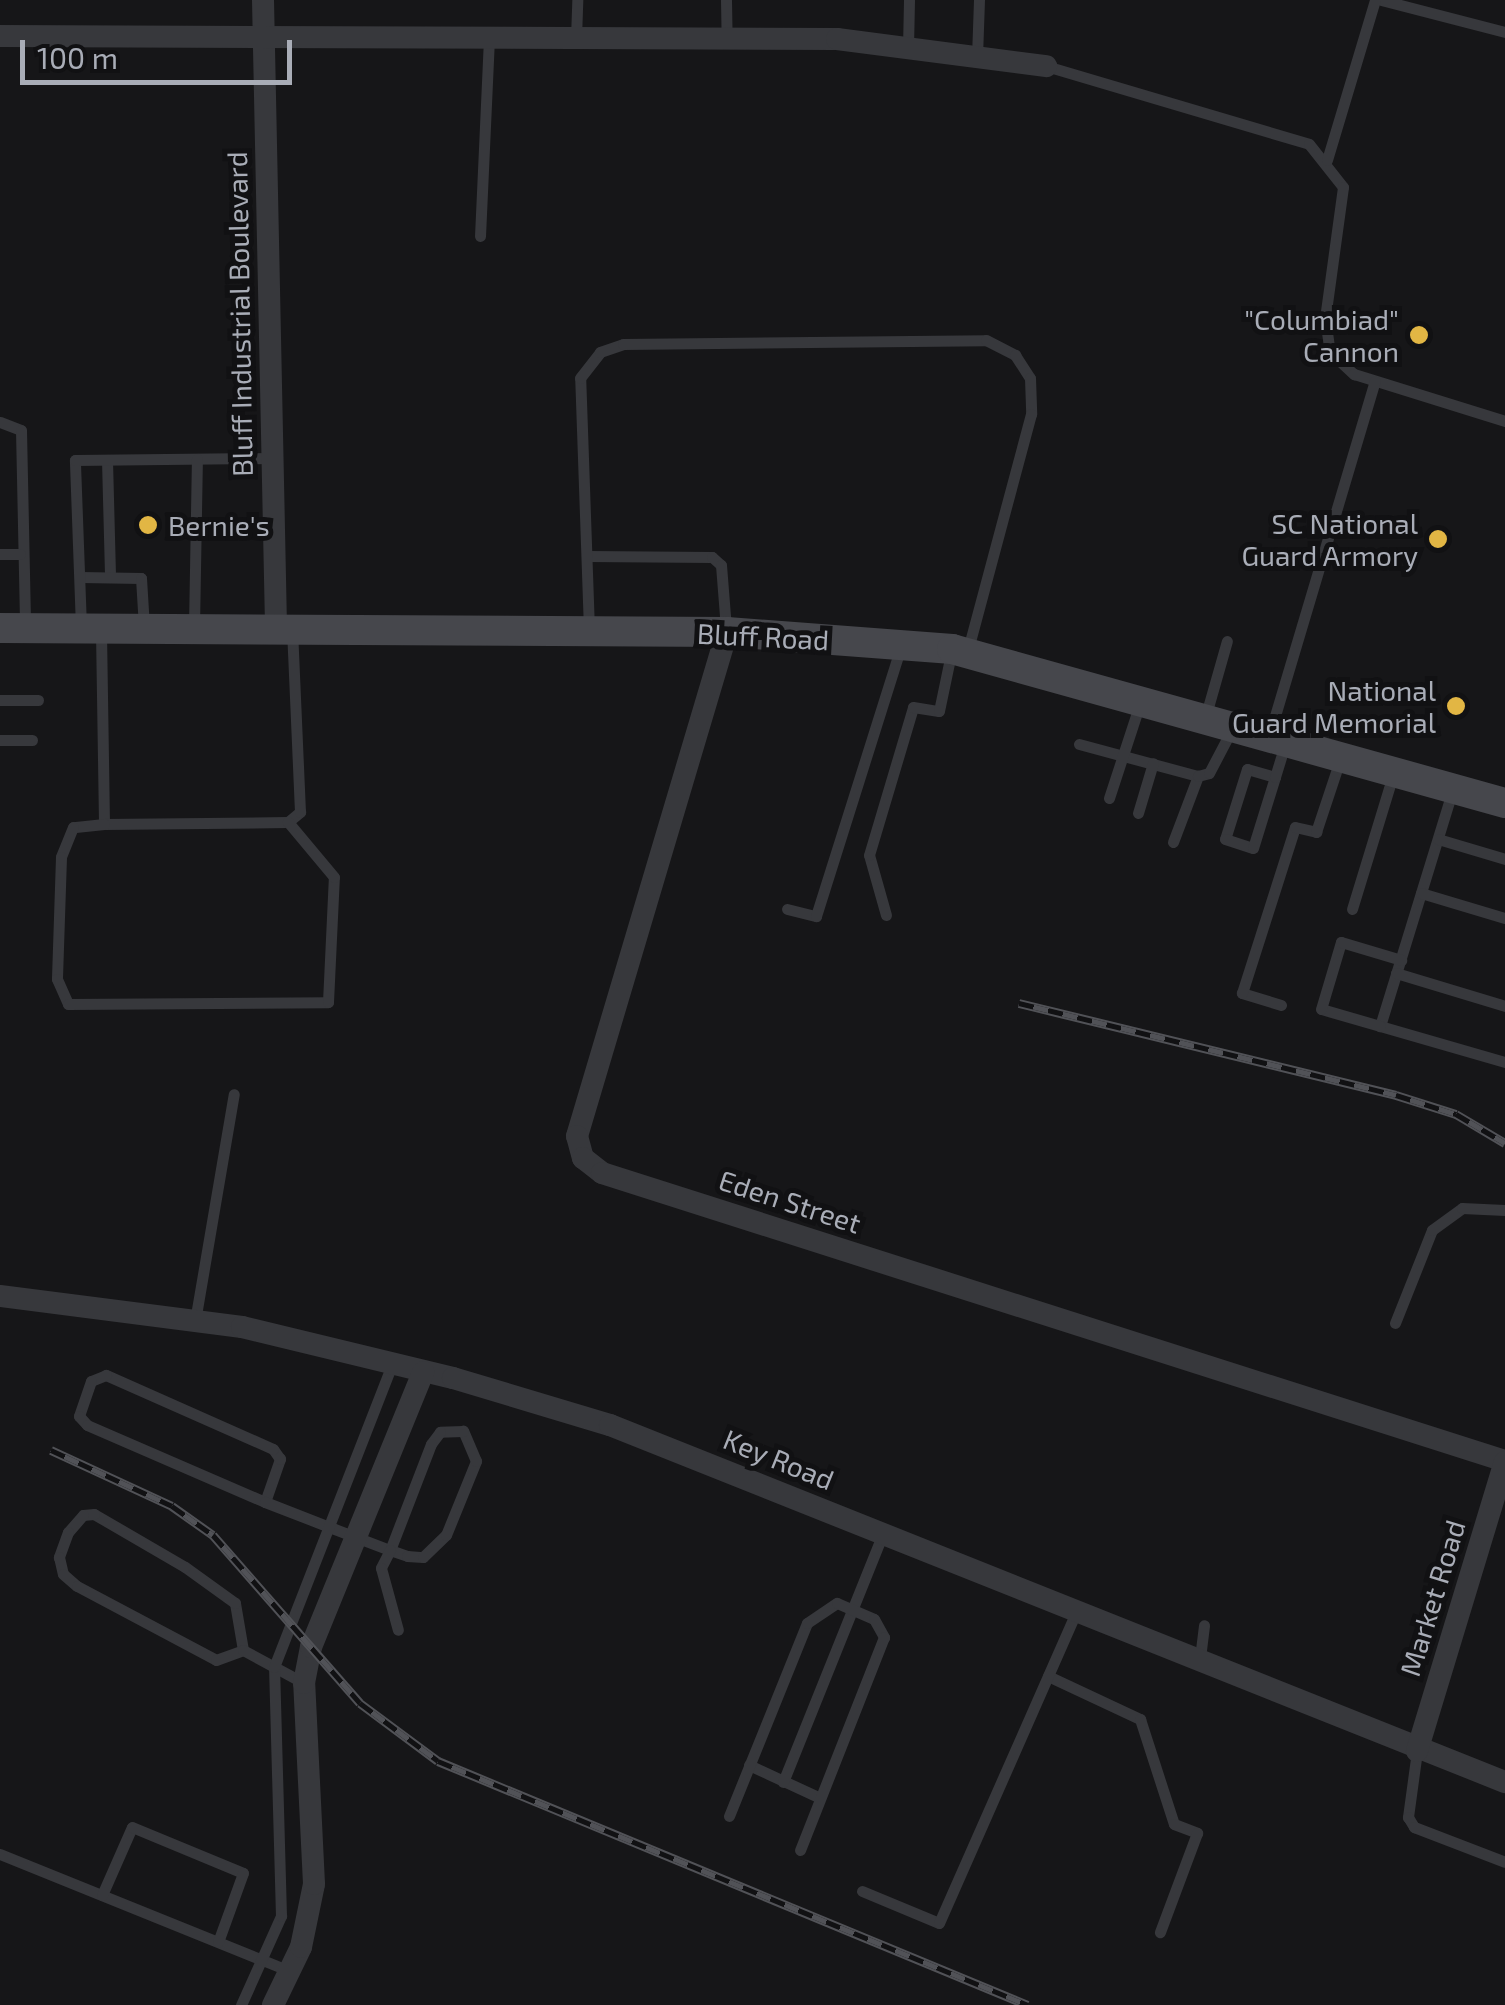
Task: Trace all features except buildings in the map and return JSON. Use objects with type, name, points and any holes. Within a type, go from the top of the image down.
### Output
[{"type":"main road","name":"Bluff Road","points":[[12,628],[727,632],[960,651],[1505,803]]},
{"type":"street","name":"Bluff Industrial Boulevard","points":[[263,0],[273,458],[284,627]]},
{"type":"street","points":[[0,36],[837,39],[1046,66]]},
{"type":"street","name":"Eden Street","points":[[727,632],[578,1136],[583,1158],[602,1172],[1504,1466]]},
{"type":"street","name":"Key Road","points":[[0,1296],[195,1321],[424,1372],[610,1425],[1200,1658],[1417,1751],[1505,1782]]},
{"type":"street","points":[[273,2005],[290,1971],[314,1884],[304,1683],[311,1648],[424,1372]]},
{"type":"street","name":"Market Road","points":[[1417,1751],[1504,1466]]},
{"type":"lane","points":[[576,38],[577,0]]},
{"type":"lane","points":[[726,0],[727,38]]},
{"type":"lane","points":[[908,48],[910,0]]},
{"type":"lane","points":[[977,57],[979,0]]},
{"type":"lane","points":[[1327,160],[1378,0],[1505,32]]},
{"type":"lane","points":[[480,236],[489,38]]},
{"type":"lane","points":[[1046,66],[1309,144],[1327,160],[1342,187],[1325,318],[1330,352],[1354,374],[1505,421]]},
{"type":"lane","points":[[589,630],[580,378],[600,352],[624,344],[986,340],[1015,356],[1030,378],[1031,414],[939,711],[913,707],[869,856],[886,914]]},
{"type":"lane","points":[[1276,777],[1247,768],[1225,839],[1253,848],[1276,777],[1278,738],[1376,381]]},
{"type":"lane","points":[[0,422],[21,430],[20,554],[12,628]]},
{"type":"lane","points":[[104,824],[91,627],[80,577],[75,460],[273,458]]},
{"type":"lane","points":[[194,627],[197,459]]},
{"type":"lane","points":[[106,460],[110,576]]},
{"type":"lane","points":[[0,554],[20,554]]},
{"type":"lane","points":[[587,556],[712,557],[721,565],[727,632]]},
{"type":"lane","points":[[80,577],[140,578],[144,627]]},
{"type":"lane","points":[[284,627],[300,812],[288,822],[73,826],[60,857],[57,979],[68,1004],[328,1002],[334,877],[288,822]]},
{"type":"lane","points":[[1080,744],[1198,776],[1209,773],[1220,722],[1227,641]]},
{"type":"lane","points":[[787,909],[816,916],[901,645]]},
{"type":"lane","points":[[0,700],[38,700]]},
{"type":"lane","points":[[1110,798],[1142,700]]},
{"type":"lane","points":[[0,740],[32,740]]},
{"type":"lane","points":[[1281,1005],[1242,993],[1296,826],[1316,832],[1341,756]]},
{"type":"lane","points":[[1138,813],[1152,763]]},
{"type":"lane","points":[[1352,909],[1394,771]]},
{"type":"lane","points":[[1173,842],[1198,776]]},
{"type":"lane","points":[[1380,1026],[1454,788]]},
{"type":"lane","points":[[1438,839],[1505,859]]},
{"type":"lane","points":[[1421,893],[1505,918]]},
{"type":"lane","points":[[1400,960],[1340,942],[1320,1009],[1505,1062]]},
{"type":"lane","points":[[1396,973],[1505,1006]]},
{"type":"lane","points":[[195,1321],[234,1094]]},
{"type":"lane","points":[[1395,1323],[1432,1230],[1462,1208],[1505,1210]]},
{"type":"lane","points":[[241,2005],[259,1958],[282,1916],[274,1667],[332,1528],[392,1364]]},
{"type":"lane","points":[[265,1502],[280,1459],[273,1449],[106,1375],[91,1381],[79,1416],[87,1426],[265,1502],[390,1550],[422,1557],[446,1535],[476,1461],[463,1430],[440,1432],[431,1444],[390,1550],[380,1584],[398,1630]]},
{"type":"lane","points":[[244,1650],[235,1604],[186,1567],[94,1514],[83,1515],[68,1532],[59,1557],[63,1574],[76,1586],[216,1660],[244,1650],[304,1683]]},
{"type":"lane","points":[[784,1782],[883,1533]]},
{"type":"lane","points":[[728,1816],[807,1623],[828,1605],[853,1609],[874,1619],[884,1636],[800,1850]]},
{"type":"lane","points":[[862,1891],[939,1923],[1078,1610]]},
{"type":"lane","points":[[1200,1658],[1204,1625]]},
{"type":"lane","points":[[1048,1676],[1140,1719],[1174,1824],[1197,1833],[1160,1932]]},
{"type":"lane","points":[[1417,1751],[1408,1817],[1414,1827],[1505,1862]]},
{"type":"lane","points":[[749,1766],[820,1798]]},
{"type":"lane","points":[[102,1895],[132,1827],[243,1873],[218,1942]]},
{"type":"lane","points":[[0,1854],[290,1971]]},
{"type":"railway","points":[[1019,1003],[1396,1095],[1456,1114],[1505,1143]]},
{"type":"railway","points":[[51,1450],[172,1506],[213,1535],[360,1703],[438,1761],[1028,2005]]},
{"type":"place","name":"\"Columbiad\" Cannon","points":[[1419,335]]},
{"type":"place","name":"Bernie's","points":[[148,525]]},
{"type":"place","name":"SC National Guard Armory","points":[[1438,539]]},
{"type":"place","name":"National Guard Memorial","points":[[1456,706]]}]
